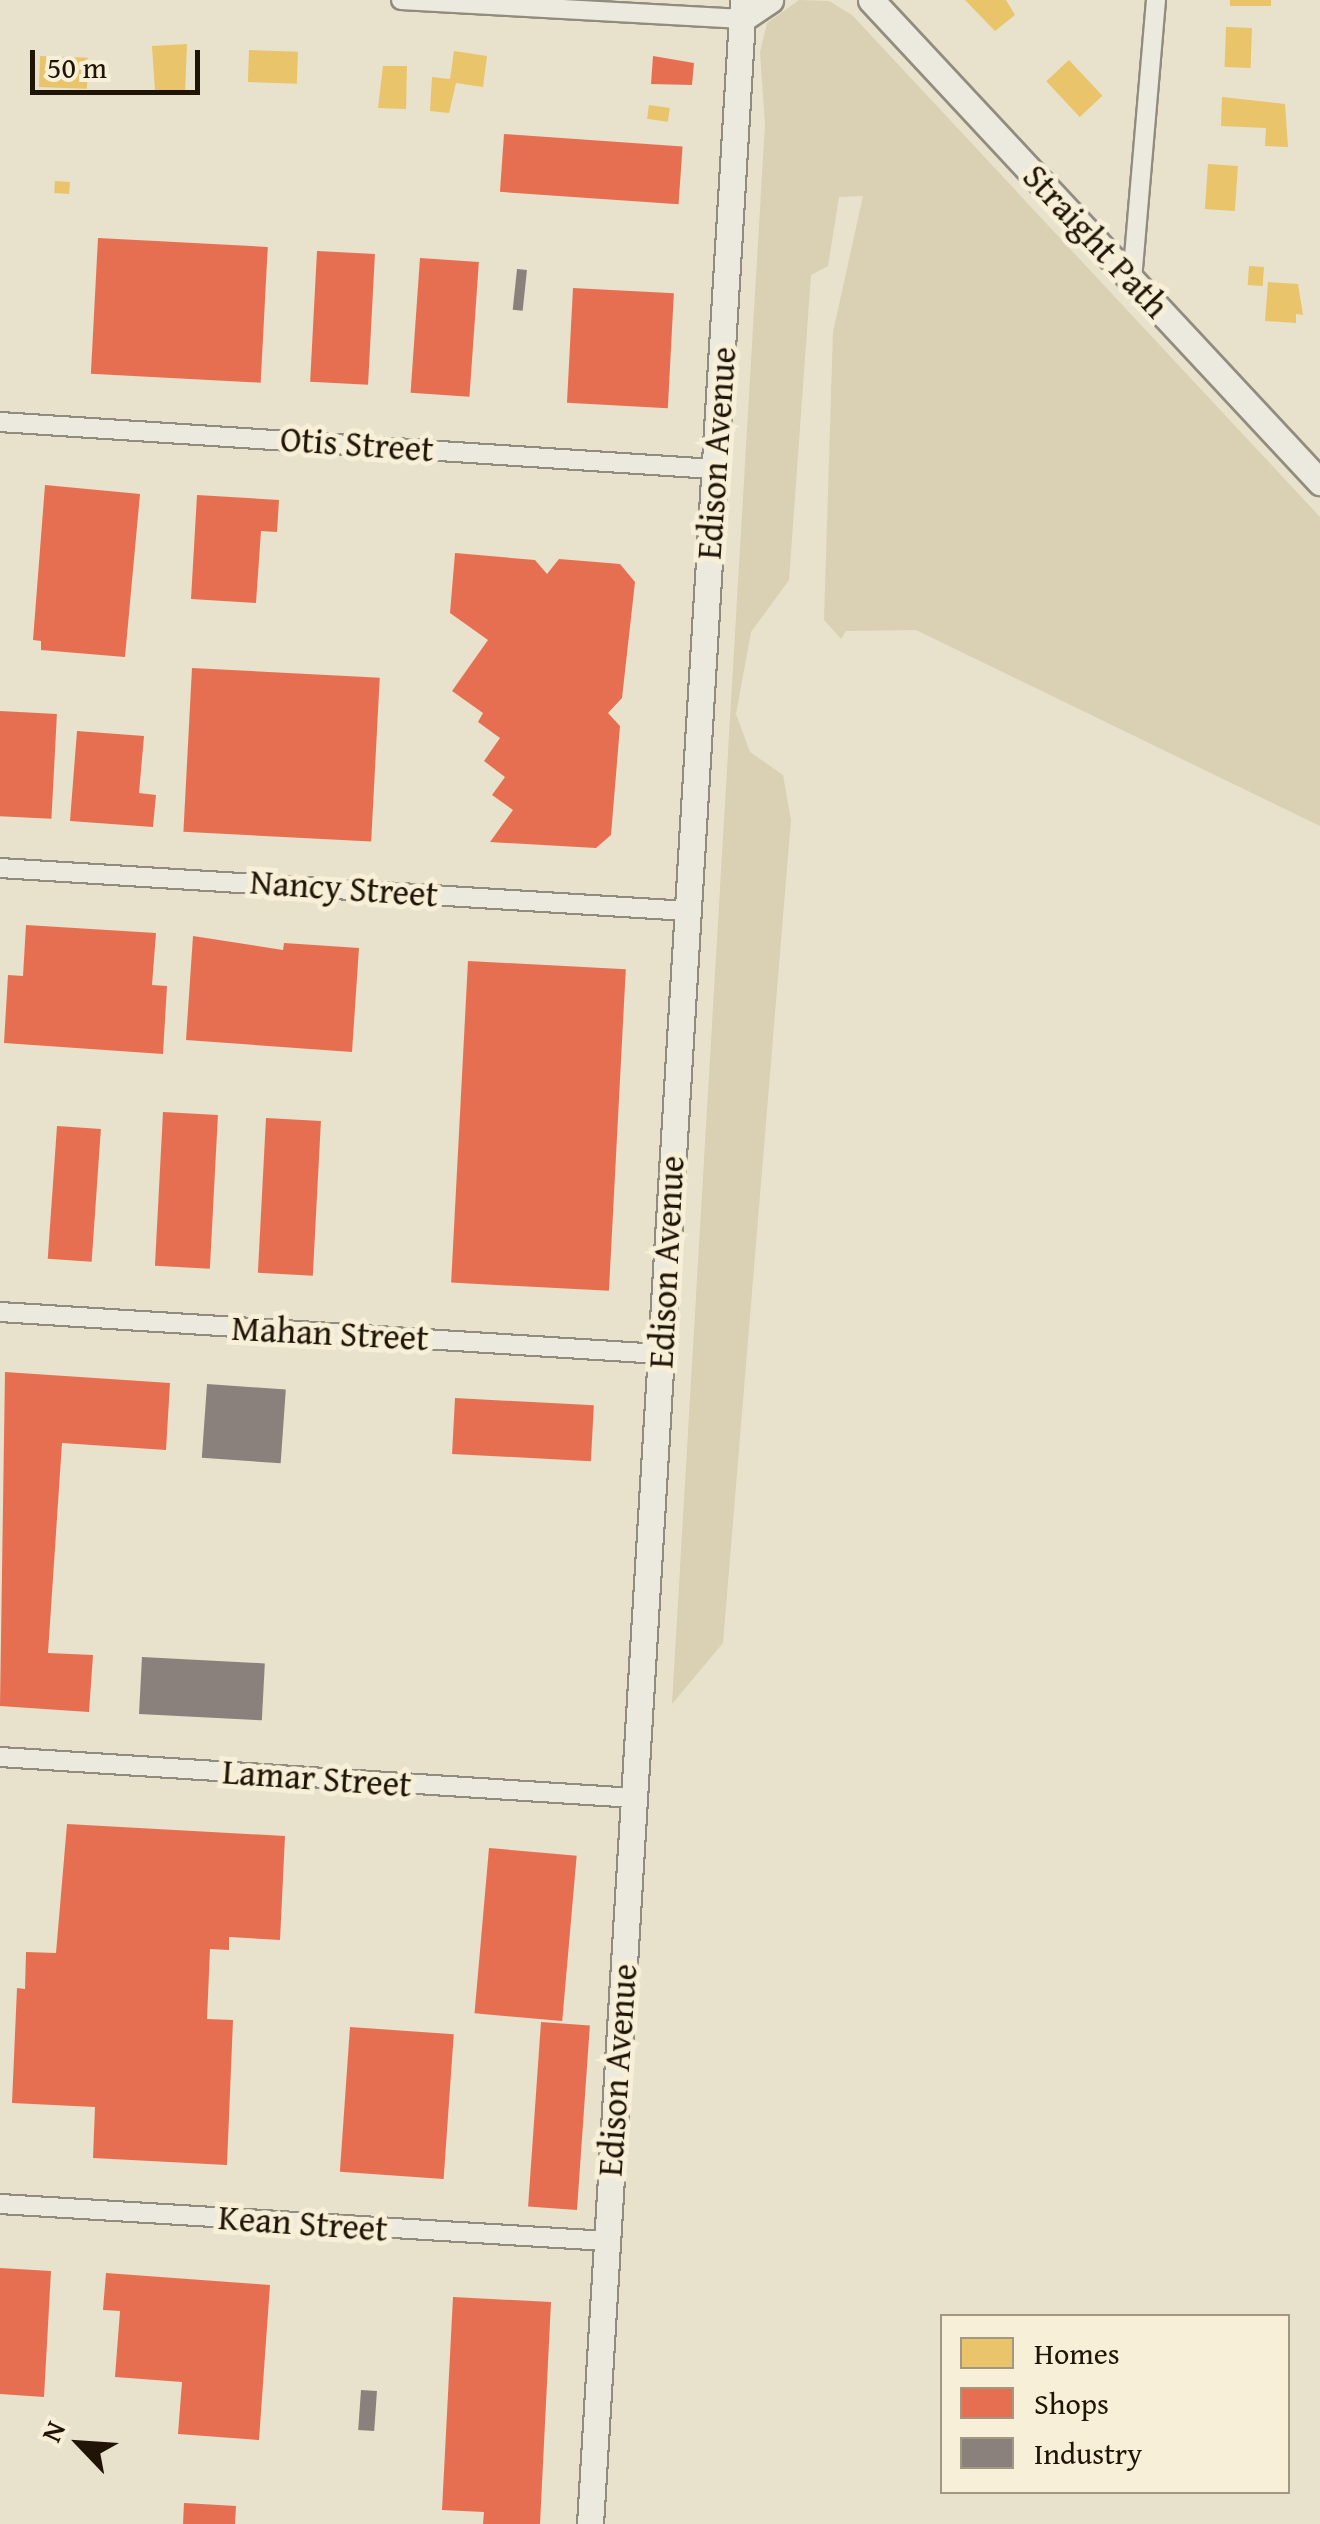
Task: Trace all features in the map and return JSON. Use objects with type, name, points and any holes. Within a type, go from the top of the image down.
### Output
[{"type":"street","points":[[401,0],[592,12],[743,10],[770,0]]},
{"type":"street","name":"Straight Path","points":[[872,0],[1320,482]]},
{"type":"street","points":[[1132,280],[1156,0]]},
{"type":"street","name":"Edison Avenue","points":[[590,2524],[743,10]]},
{"type":"street","name":"Otis Street","points":[[0,422],[714,469]]},
{"type":"street","name":"Nancy Street","points":[[0,868],[688,910]]},
{"type":"street","name":"Mahan Street","points":[[0,1312],[661,1354]]},
{"type":"street","name":"Lamar Street","points":[[0,1757],[634,1798]]},
{"type":"street","name":"Kean Street","points":[[0,2204],[607,2242]]},
{"type":"shaded area","points":[[799,0],[829,1],[852,15],[1320,517],[1320,826],[916,630],[846,631],[841,639],[824,620],[833,332],[863,196],[839,197],[828,266],[811,275],[789,580],[751,632],[736,714],[750,752],[783,775],[791,820],[723,1643],[672,1704],[765,124],[760,52],[767,23]]},
{"type":"building: Homes","points":[[965,0],[1006,0],[1015,15],[995,31]]},
{"type":"building: Homes","points":[[1230,0],[1271,0],[1271,6],[1230,6]]},
{"type":"building: Homes","points":[[1226,27],[1252,28],[1251,68],[1225,67]]},
{"type":"building: Homes","points":[[187,44],[185,93],[155,91],[152,46]]},
{"type":"building: Homes","points":[[249,50],[298,52],[297,84],[248,82]]},
{"type":"building: Homes","points":[[454,51],[487,56],[483,87],[456,83],[449,113],[430,111],[432,77],[450,79]]},
{"type":"building: Homes","points":[[40,56],[88,58],[87,89],[39,87]]},
{"type":"building: Homes","points":[[1069,60],[1102,96],[1080,117],[1046,81]]},
{"type":"building: Homes","points":[[383,66],[407,66],[406,109],[378,108]]},
{"type":"building: Homes","points":[[1222,97],[1285,104],[1288,147],[1265,146],[1266,128],[1221,126]]},
{"type":"building: Homes","points":[[649,105],[670,108],[668,122],[647,119]]},
{"type":"building: Homes","points":[[1208,164],[1238,166],[1235,211],[1205,209]]},
{"type":"building: Homes","points":[[55,181],[70,182],[69,194],[54,193]]},
{"type":"building: Homes","points":[[1249,266],[1264,267],[1263,286],[1248,285]]},
{"type":"building: Homes","points":[[1268,282],[1298,284],[1303,315],[1296,314],[1296,323],[1265,321]]},
{"type":"building: Shops","points":[[653,56],[694,63],[692,85],[651,84]]},
{"type":"building: Shops","points":[[504,134],[683,146],[679,204],[500,192]]},
{"type":"building: Shops","points":[[98,238],[268,247],[261,383],[91,374]]},
{"type":"building: Shops","points":[[317,251],[375,254],[368,385],[310,382]]},
{"type":"building: Shops","points":[[420,258],[479,262],[469,397],[411,393]]},
{"type":"building: Shops","points":[[573,288],[674,293],[668,408],[567,403]]},
{"type":"building: Shops","points":[[45,485],[140,494],[125,657],[41,650],[41,641],[33,640]]},
{"type":"building: Shops","points":[[197,495],[279,500],[277,532],[261,531],[256,603],[191,599]]},
{"type":"building: Shops","points":[[455,553],[535,560],[547,574],[559,559],[620,564],[635,582],[622,698],[608,713],[620,726],[611,835],[596,848],[490,842],[513,810],[492,795],[505,777],[484,761],[500,738],[478,722],[483,713],[452,691],[488,640],[450,613]]},
{"type":"building: Shops","points":[[192,668],[380,678],[371,842],[183,832]]},
{"type":"building: Shops","points":[[0,711],[57,714],[51,819],[0,816]]},
{"type":"building: Shops","points":[[77,731],[144,736],[139,793],[156,795],[153,827],[70,821]]},
{"type":"building: Shops","points":[[26,925],[156,933],[152,985],[167,986],[163,1054],[4,1043],[8,975],[23,976]]},
{"type":"building: Shops","points":[[193,936],[283,950],[284,943],[359,948],[352,1052],[186,1040]]},
{"type":"building: Shops","points":[[468,961],[626,969],[609,1291],[451,1283]]},
{"type":"building: Shops","points":[[163,1112],[218,1115],[210,1269],[155,1266]]},
{"type":"building: Shops","points":[[266,1118],[321,1121],[313,1276],[258,1273]]},
{"type":"building: Shops","points":[[57,1126],[101,1129],[92,1262],[48,1259]]},
{"type":"building: Shops","points":[[5,1372],[170,1383],[166,1450],[62,1443],[48,1653],[93,1655],[89,1712],[0,1706]]},
{"type":"building: Shops","points":[[455,1398],[594,1405],[591,1461],[452,1454]]},
{"type":"building: Shops","points":[[67,1824],[285,1836],[280,1940],[229,1937],[229,1950],[210,1949],[207,2019],[233,2020],[227,2165],[93,2158],[95,2107],[12,2103],[17,1988],[25,1989],[26,1952],[56,1953]]},
{"type":"building: Shops","points":[[489,1848],[577,1856],[562,2021],[475,2013]]},
{"type":"building: Shops","points":[[541,2022],[590,2025],[577,2210],[528,2207]]},
{"type":"building: Shops","points":[[350,2027],[454,2034],[444,2179],[340,2172]]},
{"type":"building: Shops","points":[[0,2268],[51,2271],[44,2397],[0,2394]]},
{"type":"building: Shops","points":[[106,2273],[270,2285],[259,2440],[178,2434],[182,2382],[115,2377],[120,2311],[103,2310]]},
{"type":"building: Shops","points":[[453,2297],[551,2302],[540,2524],[483,2524],[484,2512],[442,2510]]},
{"type":"building: Shops","points":[[184,2503],[236,2506],[235,2524],[183,2524]]},
{"type":"building: Industry","points":[[517,269],[527,270],[523,311],[513,310]]},
{"type":"building: Industry","points":[[207,1384],[286,1390],[281,1463],[202,1458]]},
{"type":"building: Industry","points":[[142,1657],[265,1663],[262,1720],[139,1714]]},
{"type":"building: Industry","points":[[361,2390],[377,2391],[374,2431],[358,2430]]}]
